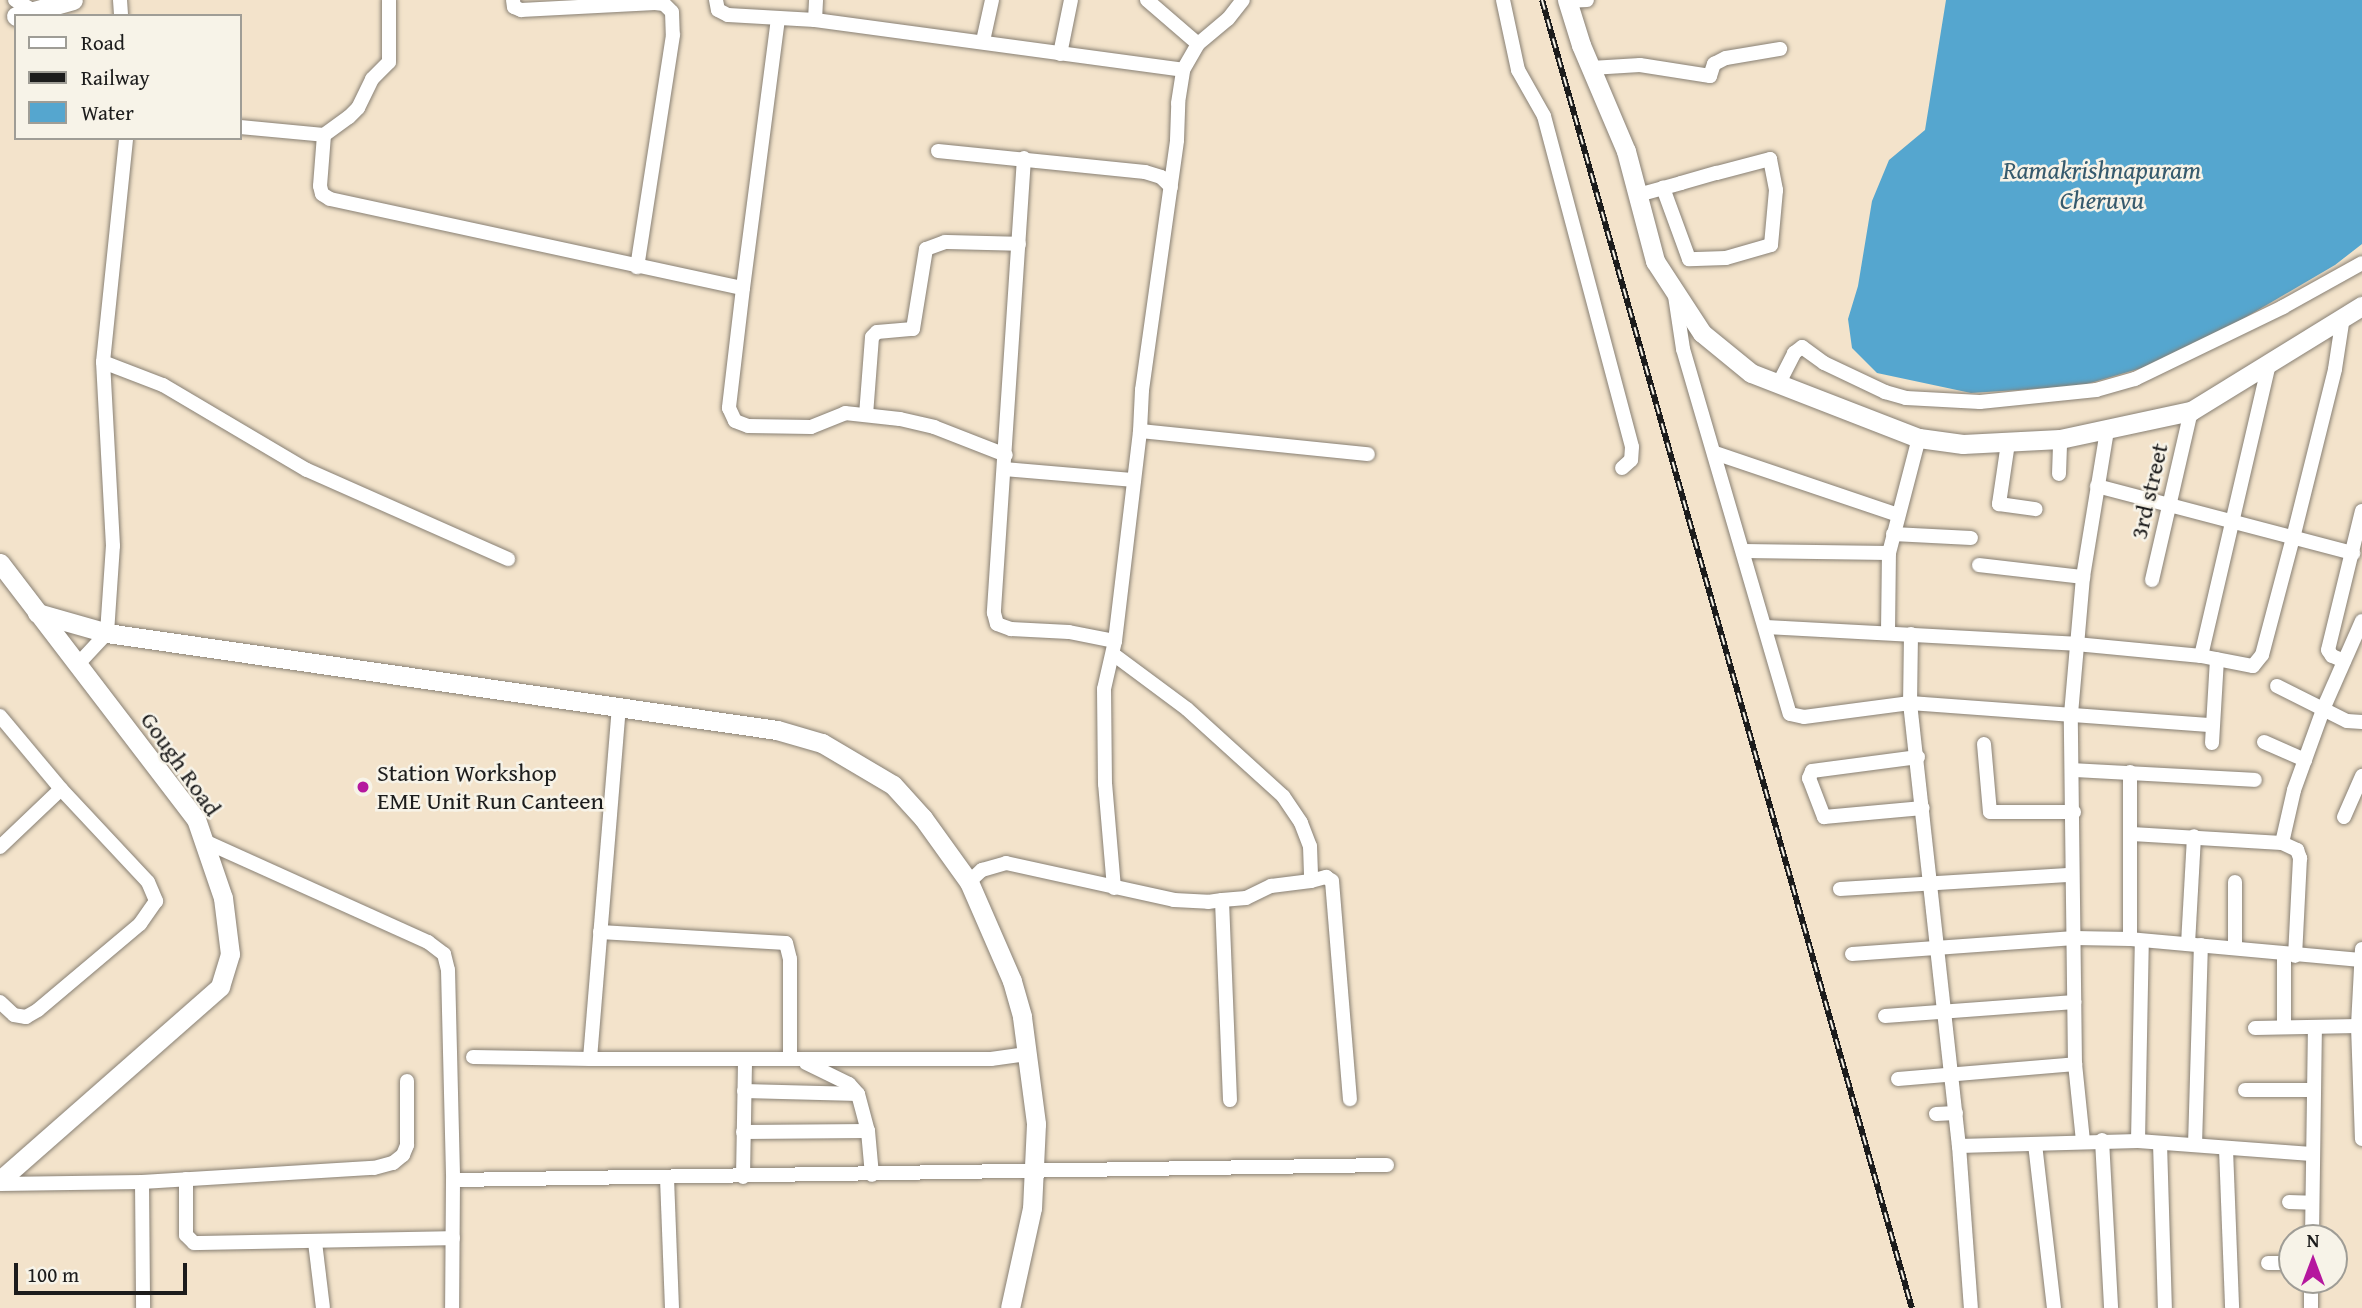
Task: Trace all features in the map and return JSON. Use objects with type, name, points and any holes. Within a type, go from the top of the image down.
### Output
[{"type":"street","points":[[15,0],[34,10],[73,0]]},
{"type":"street","points":[[242,127],[324,135],[358,108],[372,79],[389,62],[389,0]]},
{"type":"street","points":[[513,0],[514,7],[522,10],[654,3],[664,4],[672,12],[673,35],[637,267]]},
{"type":"street","points":[[716,0],[716,6],[722,14],[815,20],[1183,70]]},
{"type":"street","points":[[815,20],[816,0]]},
{"type":"street","points":[[983,41],[992,0]]},
{"type":"street","points":[[1060,54],[1071,0]]},
{"type":"street","points":[[1147,0],[1198,44]]},
{"type":"street","points":[[1114,888],[1102,725],[1104,689],[1114,647],[1140,431],[1142,390],[1171,187],[1183,70],[1198,44],[1228,19],[1243,0]]},
{"type":"street","points":[[1503,0],[1518,70],[1544,116],[1632,447],[1631,460],[1622,468]]},
{"type":"street","points":[[1574,0],[1591,68],[1626,151],[1655,261],[1702,333],[1751,373],[1919,438],[1963,444],[2060,439],[2191,411],[2362,306]]},
{"type":"street","points":[[778,18],[729,408],[735,421],[748,426],[810,427],[845,413],[900,419],[934,427],[1006,462],[1134,480]]},
{"type":"street","points":[[1591,68],[1640,65],[1710,76],[1714,64],[1726,58],[1780,49]]},
{"type":"street","points":[[324,135],[320,186],[322,194],[330,199],[743,288]]},
{"type":"street","points":[[79,663],[107,633],[113,546],[103,362],[126,140]]},
{"type":"street","points":[[938,151],[1024,158],[1155,174],[1171,187]]},
{"type":"street","points":[[1024,158],[994,613],[997,624],[1011,629],[1069,632],[1114,647],[1283,796],[1301,823],[1310,846],[1311,881]]},
{"type":"street","points":[[1638,195],[1663,188],[1770,159],[1776,190],[1771,245],[1726,258],[1689,259],[1663,188]]},
{"type":"street","points":[[866,415],[872,337],[877,332],[913,329],[926,249],[945,242],[1018,244]]},
{"type":"street","points":[[1779,383],[1794,353],[1802,347],[1824,363],[1885,392],[1906,398],[1980,402],[2096,390],[2135,379],[2283,307],[2362,263]]},
{"type":"street","points":[[1675,295],[1684,349],[1787,707],[1794,718],[1910,703],[2212,725]]},
{"type":"street","points":[[1766,627],[2076,644],[2201,656],[2247,666],[2258,664],[2335,369],[2343,317]]},
{"type":"street","points":[[103,362],[163,385],[307,470],[508,559]]},
{"type":"street","points":[[2201,656],[2269,363]]},
{"type":"street","name":"3rd street","points":[[2152,580],[2191,411]]},
{"type":"street","points":[[1140,431],[1368,454]]},
{"type":"street","points":[[2082,1141],[2075,1064],[2071,714],[2083,577],[2107,431]]},
{"type":"street","points":[[1888,632],[1889,554],[1919,438]]},
{"type":"street","points":[[2059,474],[2060,439]]},
{"type":"street","points":[[2008,443],[1999,504],[2036,509]]},
{"type":"street","points":[[1715,453],[1898,516]]},
{"type":"street","points":[[2097,486],[2353,553]]},
{"type":"street","points":[[2344,662],[2332,656],[2328,650],[2362,511]]},
{"type":"street","points":[[1893,534],[1971,538]]},
{"type":"street","points":[[1744,551],[1889,554]]},
{"type":"street","name":"Gough Road","points":[[0,564],[79,663],[196,819],[228,926],[230,954],[220,986],[0,1182]]},
{"type":"street","points":[[1979,565],[2083,577]]},
{"type":"street","points":[[37,613],[107,633],[777,730],[822,743],[893,785],[923,818],[969,882],[1012,981],[1027,1054],[1036,1125],[1032,1208],[1010,1308]]},
{"type":"street","points":[[2282,843],[2323,707],[2362,621]]},
{"type":"street","points":[[1911,634],[1910,703],[1956,1113],[1971,1308]]},
{"type":"street","points":[[2212,743],[2217,659]]},
{"type":"street","points":[[2277,686],[2347,721],[2362,723]]},
{"type":"street","points":[[590,1059],[619,706]]},
{"type":"street","points":[[0,716],[61,789],[148,881],[156,901],[140,924],[38,1010],[26,1017],[14,1014],[0,1002]]},
{"type":"street","points":[[2263,742],[2305,760]]},
{"type":"street","points":[[1984,744],[1990,813],[2074,812]]},
{"type":"street","points":[[1917,757],[1812,771],[1809,778],[1824,817],[1923,808]]},
{"type":"street","points":[[2073,770],[2255,780]]},
{"type":"street","points":[[2130,772],[2136,940],[2138,1141]]},
{"type":"street","points":[[2344,817],[2362,776]]},
{"type":"street","points":[[0,847],[61,789]]},
{"type":"street","points":[[2132,834],[2282,843],[2297,850],[2300,858],[2284,1027]]},
{"type":"street","points":[[2194,836],[2195,1145]]},
{"type":"street","points":[[204,841],[428,942],[444,954],[449,970],[453,1180],[452,1308]]},
{"type":"street","points":[[969,882],[982,870],[1006,863],[1174,900],[1208,902],[1246,898],[1271,886],[1290,881],[1311,881],[1326,877],[1334,888],[1350,1098]]},
{"type":"street","points":[[1840,889],[2072,875]]},
{"type":"street","points":[[2235,881],[2235,947]]},
{"type":"street","points":[[1222,900],[1230,1100]]},
{"type":"street","points":[[600,932],[786,943],[790,959],[794,1059]]},
{"type":"street","points":[[1852,954],[2074,938],[2235,947],[2290,955],[2362,960]]},
{"type":"street","points":[[2362,949],[2359,1031],[2362,1139]]},
{"type":"street","points":[[1885,1016],[2074,1002]]},
{"type":"street","points":[[2255,1028],[2315,1027],[2359,1031]]},
{"type":"street","points":[[2312,1224],[2315,1027]]},
{"type":"street","points":[[473,1057],[991,1059],[1027,1054]]},
{"type":"street","points":[[794,1059],[832,1074],[858,1094],[868,1131],[872,1175]]},
{"type":"street","points":[[743,1177],[745,1060]]},
{"type":"street","points":[[1898,1079],[2075,1064]]},
{"type":"street","points":[[0,1182],[142,1182],[374,1168],[393,1163],[403,1155],[407,1145],[407,1081]]},
{"type":"street","points":[[2245,1090],[2314,1090]]},
{"type":"street","points":[[744,1091],[858,1094]]},
{"type":"street","points":[[1936,1114],[1956,1113]]},
{"type":"street","points":[[743,1132],[868,1131]]},
{"type":"street","points":[[2102,1140],[2111,1308]]},
{"type":"street","points":[[1959,1146],[2102,1140],[2312,1154]]},
{"type":"street","points":[[2160,1143],[2165,1308]]},
{"type":"street","points":[[2035,1144],[2054,1308]]},
{"type":"street","points":[[2226,1149],[2232,1308]]},
{"type":"street","points":[[453,1180],[1387,1165]]},
{"type":"street","points":[[667,1178],[672,1308]]},
{"type":"street","points":[[186,1179],[189,1241],[453,1238]]},
{"type":"street","points":[[142,1182],[143,1308]]},
{"type":"street","points":[[2290,1202],[2312,1203]]},
{"type":"street","points":[[315,1241],[323,1308]]},
{"type":"street","points":[[2269,1263],[2278,1263]]},
{"type":"water","name":"Ramakrishnapuram Cheruvu","points":[[1946,0],[2362,0],[2362,244],[2335,265],[2176,358],[2080,386],[1971,393],[1877,373],[1852,348],[1848,319],[1858,286],[1872,201],[1889,160],[1925,130]]},
{"type":"railway","points":[[1542,0],[1912,1308]]},
{"type":"place","name":"Station Workshop EME Unit Run Canteen","points":[[363,787]]}]
